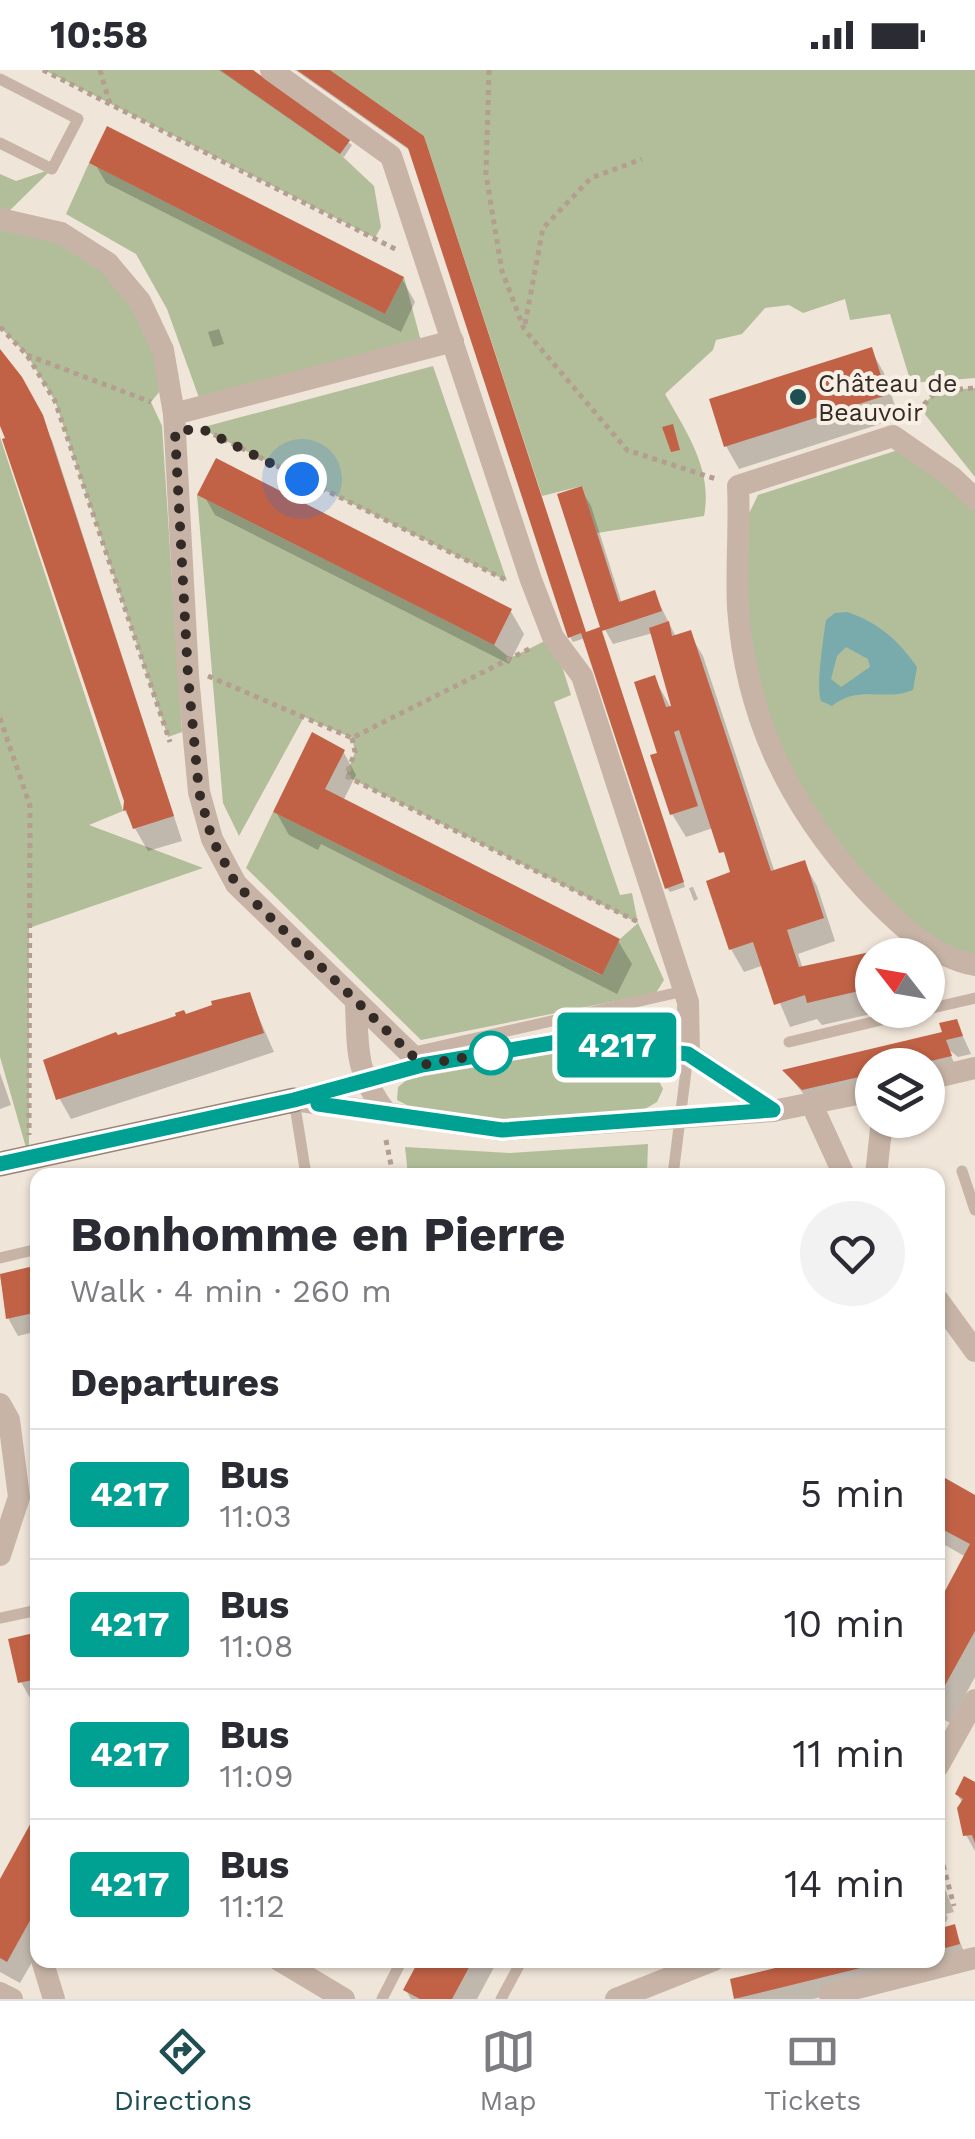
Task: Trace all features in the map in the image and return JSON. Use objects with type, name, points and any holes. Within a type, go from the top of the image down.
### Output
[{"type":"street","points":[[271,70],[391,156],[531,580],[552,637],[582,676],[684,991],[688,1054]]},
{"type":"street","points":[[0,219],[61,233],[108,263],[140,302],[164,350],[174,423],[187,667],[199,792],[212,839],[236,884],[416,1059]]},
{"type":"street","points":[[174,423],[452,342]]},
{"type":"street","points":[[975,499],[893,436],[738,486],[738,606],[746,667],[776,765],[831,852],[892,918],[936,951],[975,965]]},
{"type":"street","points":[[356,1002],[355,1054],[364,1078],[387,1114]]},
{"type":"street","points":[[0,1164],[294,1100],[416,1059],[569,1040],[688,1054],[773,1110]]},
{"type":"street","points":[[945,1074],[975,1068]]},
{"type":"street","points":[[294,1100],[502,1130],[678,1120],[812,1105],[855,1095]]},
{"type":"street","points":[[812,1105],[841,1168]]},
{"type":"street","points":[[877,1168],[880,1138]]},
{"type":"street","points":[[945,1310],[975,1351]]},
{"type":"street","points":[[0,1404],[9,1420],[19,1497],[0,1555]]},
{"type":"street","points":[[945,1754],[975,1700]]},
{"type":"street","points":[[945,1966],[975,1958]]},
{"type":"street","points":[[44,1968],[54,1999]]},
{"type":"street","points":[[292,1968],[344,1999]]},
{"type":"street","points":[[616,1999],[694,1968]]},
{"type":"street","points":[[830,1997],[938,1968]]},
{"type":"street","points":[[0,1993],[12,1999]]},
{"type":"lane","points":[[0,79],[78,119],[52,169],[0,143]]},
{"type":"lane","points":[[416,1059],[684,991]]},
{"type":"lane","points":[[945,1005],[975,998]]},
{"type":"lane","points":[[789,1042],[855,1027]]},
{"type":"lane","points":[[675,1168],[688,1054]]},
{"type":"lane","points":[[294,1100],[305,1168]]},
{"type":"lane","points":[[962,1171],[975,1210]]},
{"type":"lane","points":[[0,1258],[30,1251]]},
{"type":"lane","points":[[0,1618],[30,1612]]},
{"type":"lane","points":[[382,1999],[398,1968]]},
{"type":"lane","points":[[501,1999],[518,1968]]},
{"type":"path","points":[[44,70],[428,265]]},
{"type":"path","points":[[100,70],[110,104]]},
{"type":"path","points":[[489,70],[486,176],[502,271],[524,328],[627,450],[738,486]]},
{"type":"path","points":[[524,328],[542,228],[590,178],[642,159]]},
{"type":"path","points":[[0,328],[27,355],[55,401],[175,751]]},
{"type":"path","points":[[27,355],[151,402],[162,426],[174,423],[200,428],[507,581],[531,580]]},
{"type":"path","points":[[893,436],[936,392],[975,388]]},
{"type":"path","points":[[352,738],[552,637]]},
{"type":"path","points":[[187,667],[352,738]]},
{"type":"path","points":[[0,718],[30,806],[29,1158]]},
{"type":"path","points":[[352,738],[356,752],[346,776],[638,922],[660,915]]},
{"type":"path","points":[[386,1140],[392,1168]]},
{"type":"path","points":[[945,1871],[956,1911]]},
{"type":"green space","points":[[44,70],[220,70],[340,154],[374,186],[381,227],[375,238]]},
{"type":"green space","points":[[330,70],[975,70],[975,378],[911,383],[890,314],[850,320],[845,299],[803,313],[789,305],[765,308],[742,334],[716,340],[713,350],[665,394],[701,467],[706,499],[704,516],[597,533],[582,486],[542,496],[424,136]]},
{"type":"green space","points":[[89,163],[385,314],[404,277],[423,349],[202,406],[167,309],[136,254],[66,214]]},
{"type":"green space","points":[[52,169],[2,218],[108,263],[169,380],[151,402],[162,426],[182,732],[168,737],[55,401],[27,355],[0,327],[0,174],[16,181]]},
{"type":"green space","points":[[433,366],[507,581],[200,428]]},
{"type":"green space","points":[[975,388],[975,477],[920,408],[937,391]]},
{"type":"green space","points":[[0,437],[123,811],[89,825],[203,868],[29,928],[29,1158],[0,1057]]},
{"type":"green space","points":[[898,450],[975,499],[975,965],[945,948],[945,938],[927,938],[892,918],[775,765],[746,667],[740,532],[758,495]]},
{"type":"green space","points":[[197,495],[494,645],[510,658],[553,637],[571,695],[554,702],[620,895],[632,893],[638,923],[346,776],[355,752],[352,738],[304,717],[239,836],[223,803]]},
{"type":"green space","points":[[273,812],[601,975],[620,939],[638,923],[664,980],[656,993],[421,1040],[246,868]]},
{"type":"green space","points":[[577,1049],[619,1053],[652,1067],[663,1089],[657,1102],[645,1109],[552,1119],[485,1121],[453,1118],[397,1100],[398,1087],[408,1079]]},
{"type":"green space","points":[[648,1144],[647,1168],[407,1168],[405,1147],[510,1153]]},
{"type":"water","points":[[835,613],[858,616],[895,641],[917,667],[913,690],[862,694],[832,706],[821,701],[826,620]],"holes":[[[846,647],[868,659],[870,667],[841,687],[831,679],[837,656]]]},
{"type":"building","points":[[220,70],[253,70],[351,139],[340,154]]},
{"type":"building","points":[[297,70],[330,70],[424,136],[586,632],[600,627],[557,494],[582,486],[619,602],[655,590],[662,611],[602,631],[684,882],[665,889],[581,633],[568,638],[408,148]]},
{"type":"building","points":[[107,126],[404,277],[385,314],[89,163]]},
{"type":"building","name":"Château de Beauvoir","points":[[872,347],[887,395],[724,447],[709,399]]},
{"type":"building","points":[[0,349],[22,377],[43,415],[174,816],[133,829],[126,810],[123,811],[124,801],[2,439],[5,438],[0,426]]},
{"type":"building","points":[[673,424],[680,450],[671,452],[662,427]]},
{"type":"building","points":[[216,458],[512,609],[494,645],[197,495]]},
{"type":"building","points":[[669,621],[672,636],[691,630],[771,871],[805,860],[824,918],[787,930],[799,967],[855,955],[855,992],[807,1003],[805,995],[774,1005],[753,942],[729,950],[706,881],[730,872],[724,852],[719,853],[679,730],[674,732],[698,806],[670,815],[650,755],[657,753],[634,682],[655,675],[666,707],[671,706],[649,628]]},
{"type":"building","points":[[312,732],[345,750],[325,789],[620,939],[602,975],[273,812]]},
{"type":"building","points":[[250,992],[264,1033],[56,1100],[43,1060],[116,1032],[118,1035],[184,1010],[186,1014],[212,1005],[211,1001]]},
{"type":"building","points":[[957,1019],[963,1036],[946,1040],[952,1056],[945,1058],[945,1048],[875,1048],[942,1032],[945,1022]]},
{"type":"building","points":[[855,1053],[855,1078],[802,1090],[782,1070]]},
{"type":"building","points":[[30,1267],[30,1314],[6,1319],[0,1274]]},
{"type":"building","points":[[945,1478],[975,1495],[975,1631],[945,1685],[945,1591],[970,1544],[945,1531]]},
{"type":"building","points":[[30,1634],[30,1681],[18,1683],[8,1639]]},
{"type":"building","points":[[964,1776],[975,1782],[975,1843],[972,1835],[963,1836],[957,1808],[963,1799],[955,1794]]},
{"type":"building","points":[[30,1825],[30,1920],[7,1962],[0,1958],[0,1879]]},
{"type":"building","points":[[955,1924],[960,1944],[945,1948],[945,1927]]},
{"type":"building","points":[[415,1968],[469,1968],[452,1999],[420,1999],[403,1990]]},
{"type":"building","points":[[775,1968],[860,1968],[734,1999],[730,1979]]},
{"type":"bus line","name":"4217","points":[[0,1164],[294,1100],[422,1065],[569,1040],[688,1054],[773,1110],[502,1130],[318,1104]]},
{"type":"place","name":"Château de Beauvoir","points":[[798,397]]},
{"type":"route","points":[[302,479],[200,428],[175,432],[188,676],[199,792],[212,839],[236,884],[422,1065],[495,1052],[491,1053]]}]
